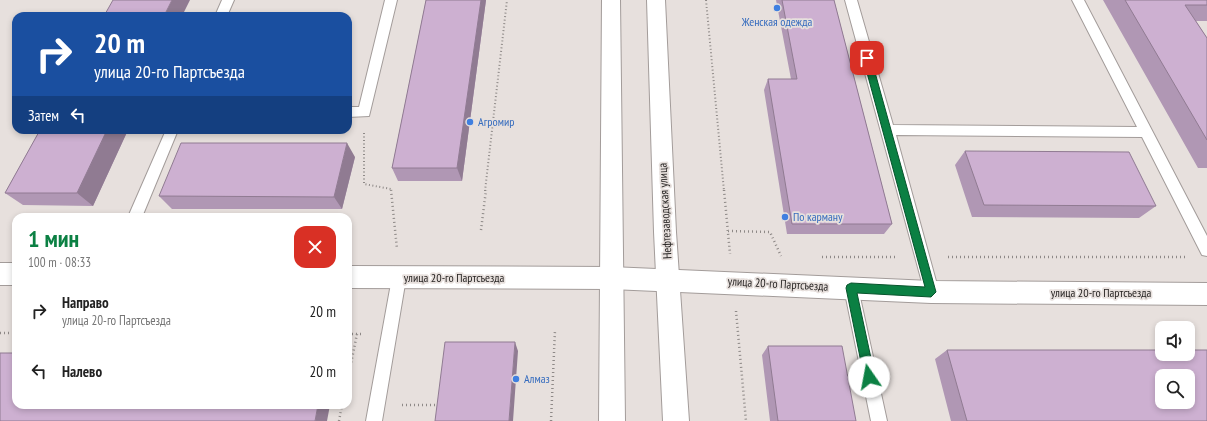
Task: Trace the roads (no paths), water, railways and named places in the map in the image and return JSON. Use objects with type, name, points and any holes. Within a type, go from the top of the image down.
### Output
[{"type":"main road","points":[[611,0],[612,421]]},
{"type":"main road","name":"Нефтезаводская улица","points":[[656,0],[668,280],[676,421]]},
{"type":"main road","points":[[0,274],[12,274]]},
{"type":"main road","name":"улица 20-го Партсъезда","points":[[352,277],[611,278],[733,282],[931,292],[1207,294]]},
{"type":"lane","points":[[223,12],[228,0]]},
{"type":"lane","points":[[352,112],[364,112],[391,0]]},
{"type":"lane","points":[[851,0],[888,130],[931,292]]},
{"type":"lane","points":[[1078,0],[1207,250]]},
{"type":"lane","points":[[888,130],[1146,132]]},
{"type":"lane","points":[[137,213],[170,134]]},
{"type":"lane","points":[[374,421],[400,278]]},
{"type":"lane","points":[[851,288],[879,421]]},
{"type":"place","name":"Женская одежда","points":[[777,8]]},
{"type":"place","name":"Агромир","points":[[470,122]]},
{"type":"place","name":"По карману","points":[[785,217]]},
{"type":"place","name":"Алмаз","points":[[516,379]]}]
